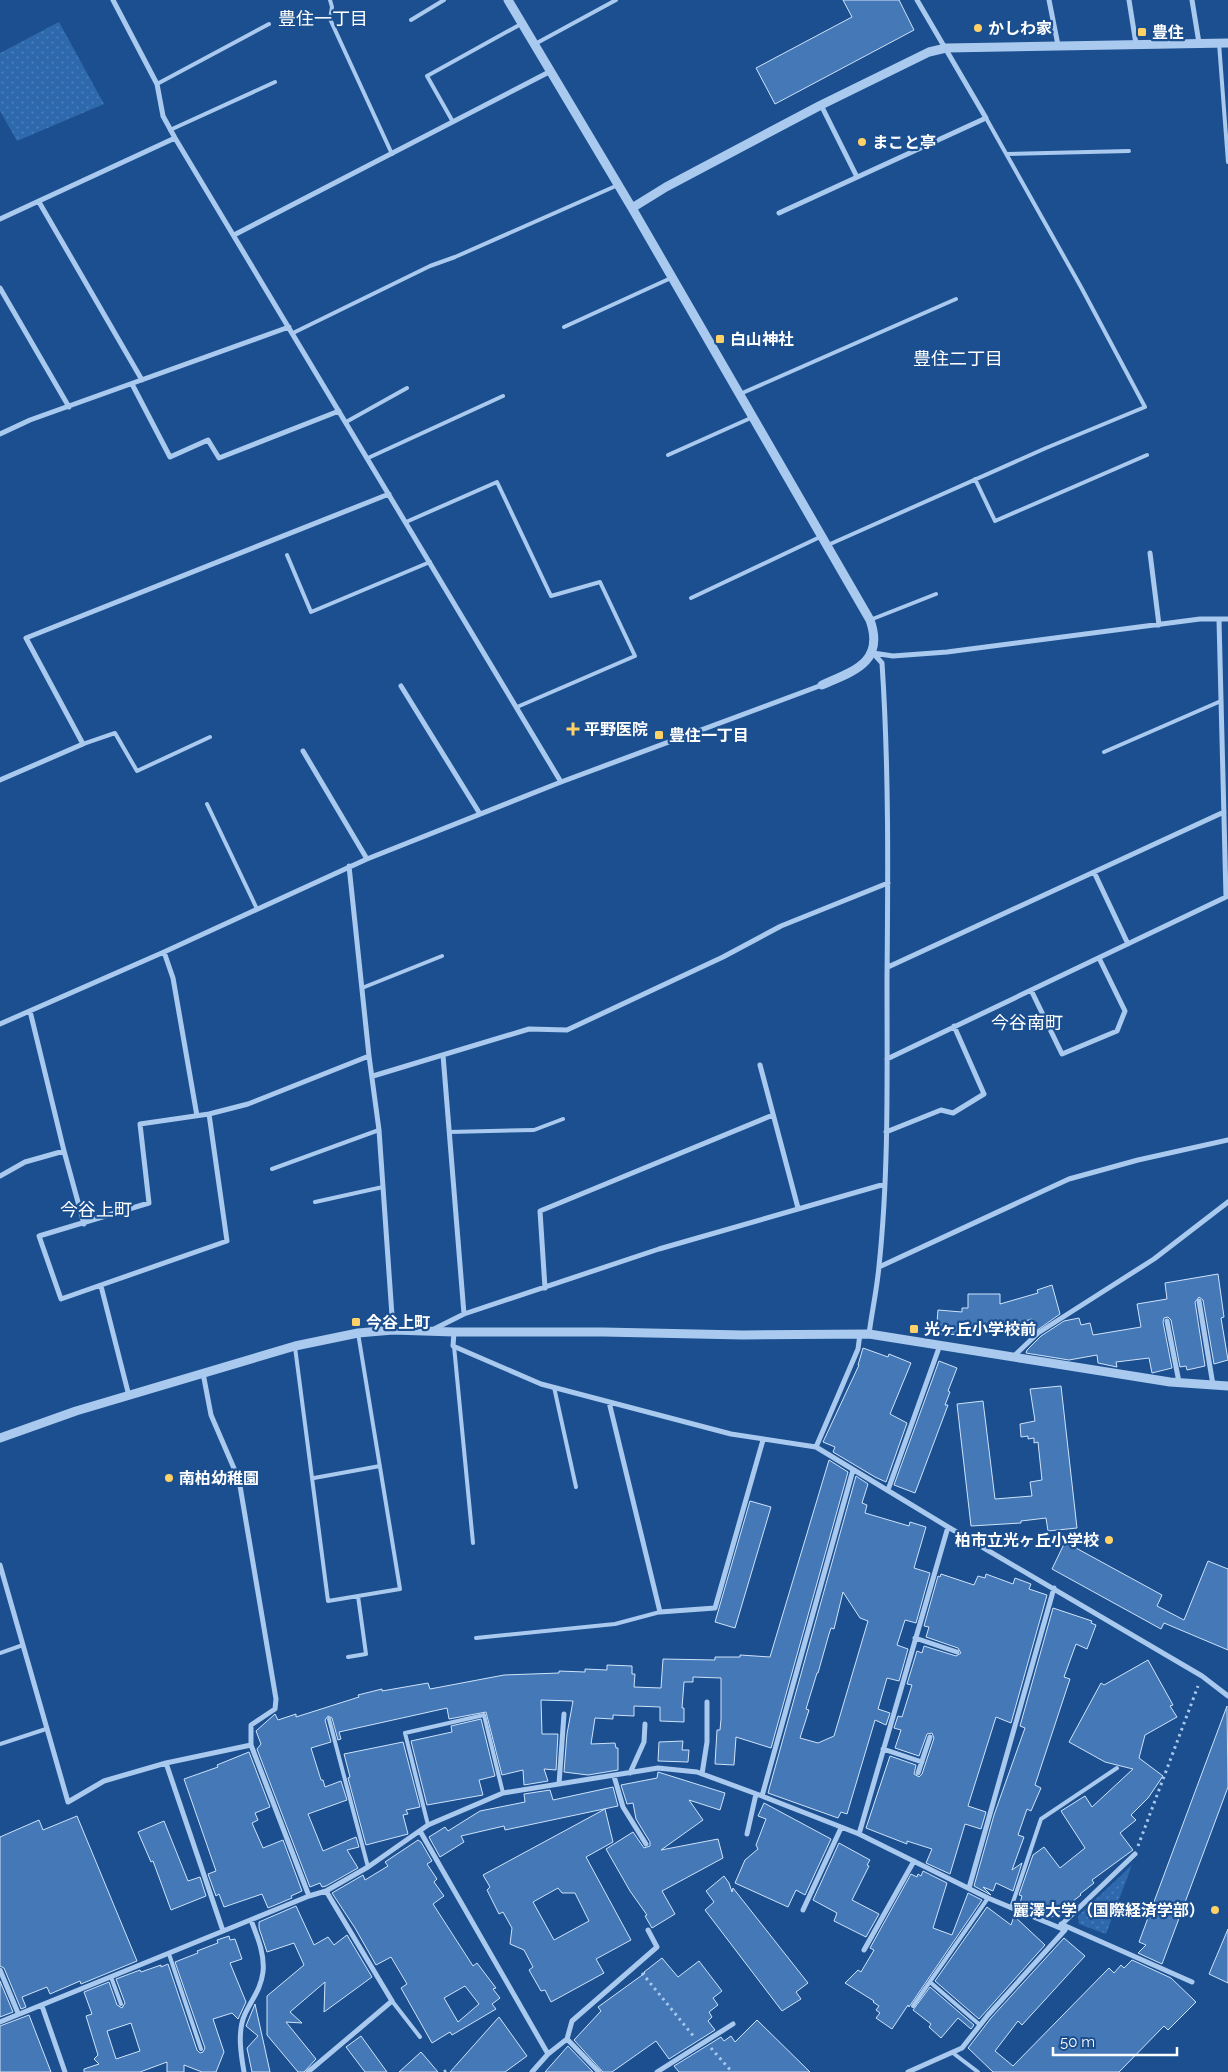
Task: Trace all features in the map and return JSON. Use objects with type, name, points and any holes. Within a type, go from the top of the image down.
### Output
[{"type":"street","points":[[113,0],[157,84],[163,116],[174,138],[293,333],[561,782]]},
{"type":"street","points":[[0,1024],[164,952],[367,858],[561,782],[822,685],[849,673],[872,653],[875,637],[870,620],[632,208],[508,0]]},
{"type":"street","points":[[779,213],[986,118],[917,0]]},
{"type":"street","points":[[1049,0],[1058,45]]},
{"type":"street","points":[[1129,0],[1136,44]]},
{"type":"street","points":[[1192,0],[1199,43]]},
{"type":"street","points":[[632,208],[821,105],[929,52],[946,48],[1224,43]]},
{"type":"street","points":[[234,235],[551,71]]},
{"type":"street","points":[[821,105],[857,177]]},
{"type":"street","points":[[0,219],[174,138]]},
{"type":"street","points":[[39,202],[142,380]]},
{"type":"street","points":[[0,288],[69,407]]},
{"type":"street","points":[[0,434],[8,429],[289,327]]},
{"type":"street","points":[[132,384],[170,457],[208,440],[218,458],[339,411]]},
{"type":"street","points":[[0,780],[82,744],[26,638],[389,494]]},
{"type":"street","points":[[1150,553],[1159,625]]},
{"type":"street","points":[[872,653],[893,656],[947,652],[1200,619],[1228,619]]},
{"type":"street","points":[[887,1059],[1226,896],[1219,620]]},
{"type":"street","points":[[816,1447],[864,1333],[879,1267],[885,1184],[888,883],[883,671],[882,663],[872,653]]},
{"type":"street","points":[[401,686],[480,814]]},
{"type":"street","points":[[302,751],[367,858]]},
{"type":"street","points":[[888,967],[1224,812]]},
{"type":"street","points":[[349,866],[369,1056],[379,1130],[393,1330]]},
{"type":"street","points":[[1094,872],[1128,944]]},
{"type":"street","points":[[373,1076],[529,1029],[568,1030],[723,958],[781,926],[888,883]]},
{"type":"street","points":[[164,952],[173,978],[197,1116]]},
{"type":"street","points":[[1030,990],[1062,1054],[1117,1031],[1124,1010],[1099,958]]},
{"type":"street","points":[[30,1011],[84,1224]]},
{"type":"street","points":[[886,1132],[941,1110],[953,1113],[984,1094],[954,1026]]},
{"type":"street","points":[[208,1114],[227,1240],[61,1299],[39,1236],[149,1203],[140,1124],[208,1114],[248,1104],[369,1056]]},
{"type":"street","points":[[443,1056],[464,1314]]},
{"type":"street","points":[[760,1065],[798,1208]]},
{"type":"street","points":[[545,1288],[540,1211],[773,1116]]},
{"type":"street","points":[[879,1267],[1069,1179],[1138,1160],[1228,1140]]},
{"type":"street","points":[[0,1176],[25,1162],[64,1151]]},
{"type":"street","points":[[430,1331],[464,1314],[659,1249],[885,1184]]},
{"type":"street","points":[[1013,1357],[1038,1333],[1154,1259],[1228,1202]]},
{"type":"street","points":[[101,1286],[129,1396]]},
{"type":"street","points":[[1199,1301],[1214,1386]]},
{"type":"street","points":[[1167,1321],[1179,1382]]},
{"type":"street","points":[[0,1438],[76,1411],[295,1346],[358,1333],[393,1330],[743,1335],[864,1333],[1179,1382],[1228,1386]]},
{"type":"street","points":[[454,1332],[454,1346],[541,1384],[731,1434],[816,1447],[1202,1676],[1228,1696]]},
{"type":"street","points":[[888,1490],[940,1345]]},
{"type":"street","points":[[204,1373],[211,1415],[239,1480],[276,1699],[275,1709],[251,1726],[251,1745],[310,1896]]},
{"type":"street","points":[[609,1402],[660,1612],[715,1608],[763,1440]]},
{"type":"street","points":[[762,1796],[853,1470]]},
{"type":"street","points":[[859,1834],[948,1527]]},
{"type":"street","points":[[0,1565],[68,1802],[104,1781],[166,1763],[251,1745]]},
{"type":"street","points":[[969,1888],[1054,1588]]},
{"type":"street","points":[[915,1638],[957,1652]]},
{"type":"street","points":[[702,1774],[707,1742],[707,1702]]},
{"type":"street","points":[[559,1784],[564,1714]]},
{"type":"street","points":[[630,1773],[644,1742],[645,1724]]},
{"type":"street","points":[[918,1773],[930,1737]]},
{"type":"street","points":[[883,1749],[922,1762]]},
{"type":"street","points":[[166,1763],[223,1931]]},
{"type":"street","points":[[0,2022],[326,1891],[368,1867],[428,1826],[503,1793],[658,1768],[702,1774],[859,1834],[988,1898],[1192,1982]]},
{"type":"street","points":[[614,1776],[622,1807],[646,1844]]},
{"type":"street","points":[[747,1834],[756,1794]]},
{"type":"street","points":[[803,1910],[842,1828]]},
{"type":"street","points":[[420,1831],[548,2054]]},
{"type":"street","points":[[1059,1926],[1136,1854]]},
{"type":"street","points":[[864,1950],[914,1861]]},
{"type":"street","points":[[308,2072],[392,2001],[326,1891]]},
{"type":"street","points":[[244,2072],[241,2054],[244,2016],[261,1987],[264,1970],[263,1956],[251,1920]]},
{"type":"street","points":[[908,2072],[962,2048],[1019,1979],[1065,1930],[1059,1926]]},
{"type":"street","points":[[532,2072],[548,2054],[567,2039],[572,2021],[657,1946],[648,1930]]},
{"type":"street","points":[[0,1970],[18,2014]]},
{"type":"street","points":[[42,2006],[64,2072]]},
{"type":"street","points":[[657,2072],[733,2024]]},
{"type":"street","points":[[567,2039],[599,2072]]},
{"type":"lane","points":[[330,0],[332,7],[330,19],[392,154]]},
{"type":"lane","points":[[411,20],[444,0]]},
{"type":"lane","points":[[535,44],[616,0]]},
{"type":"lane","points":[[157,84],[269,24]]},
{"type":"lane","points":[[452,122],[427,76],[523,24]]},
{"type":"lane","points":[[1224,43],[1228,162]]},
{"type":"lane","points":[[170,130],[275,82]]},
{"type":"lane","points":[[828,545],[975,479],[1145,407],[986,118]]},
{"type":"lane","points":[[1007,154],[1129,151]]},
{"type":"lane","points":[[293,333],[430,266],[455,257],[618,185]]},
{"type":"lane","points":[[564,327],[672,277]]},
{"type":"lane","points":[[740,394],[956,298]]},
{"type":"lane","points":[[346,422],[406,388]]},
{"type":"lane","points":[[368,458],[503,396]]},
{"type":"lane","points":[[668,455],[753,417]]},
{"type":"lane","points":[[975,479],[995,521],[1147,455]]},
{"type":"lane","points":[[406,522],[497,482],[551,596],[600,582],[635,656],[517,707]]},
{"type":"lane","points":[[691,598],[822,536]]},
{"type":"lane","points":[[287,555],[311,612],[430,562]]},
{"type":"lane","points":[[870,620],[936,594]]},
{"type":"lane","points":[[1104,752],[1221,701]]},
{"type":"lane","points":[[82,744],[116,733],[137,771],[210,737]]},
{"type":"lane","points":[[208,804],[257,909]]},
{"type":"lane","points":[[362,988],[442,956]]},
{"type":"lane","points":[[449,1132],[534,1130],[563,1119]]},
{"type":"lane","points":[[272,1169],[379,1130]]},
{"type":"lane","points":[[315,1202],[383,1187]]},
{"type":"lane","points":[[295,1346],[314,1478],[328,1601],[400,1589],[358,1333]]},
{"type":"lane","points":[[454,1346],[473,1543]]},
{"type":"lane","points":[[554,1387],[576,1487]]},
{"type":"lane","points":[[314,1478],[380,1466]]},
{"type":"lane","points":[[348,1657],[366,1654],[358,1596]]},
{"type":"lane","points":[[476,1638],[615,1624],[660,1612]]},
{"type":"lane","points":[[0,1653],[23,1645]]},
{"type":"lane","points":[[428,1826],[405,1733],[484,1715],[503,1793]]},
{"type":"lane","points":[[329,1718],[368,1867]]},
{"type":"lane","points":[[0,1744],[46,1729]]},
{"type":"lane","points":[[1011,1908],[1041,1819],[1117,1768]]},
{"type":"lane","points":[[913,2006],[988,1898]]},
{"type":"lane","points":[[169,1954],[201,2049]]},
{"type":"lane","points":[[111,1977],[121,2004]]},
{"type":"lane","points":[[930,1982],[980,2025]]},
{"type":"lane","points":[[392,2001],[420,2037]]},
{"type":"lane","points":[[953,2053],[978,2072]]},
{"type":"path","points":[[1136,1854],[1202,1676]]},
{"type":"path","points":[[636,1966],[703,2043],[732,2072]]},
{"type":"shaded area","points":[[59,22],[104,104],[17,141],[0,111],[0,53]]},
{"type":"shaded area","points":[[1132,1865],[1106,1934],[1079,1924],[1078,1916]]},
{"type":"building","points":[[843,0],[899,0],[914,30],[775,104],[756,68],[852,17]]},
{"type":"building","points":[[1218,1274],[1224,1317],[1221,1318],[1228,1360],[1214,1364],[1203,1300],[1199,1297],[1195,1302],[1205,1366],[1187,1370],[1186,1366],[1180,1367],[1171,1320],[1168,1317],[1164,1318],[1163,1322],[1172,1368],[1152,1373],[1149,1358],[1116,1362],[1117,1367],[1098,1363],[1097,1355],[1069,1360],[1026,1353],[1041,1336],[1064,1321],[1079,1318],[1081,1325],[1090,1323],[1093,1335],[1141,1327],[1137,1304],[1167,1299],[1165,1283]]},
{"type":"building","points":[[1052,1285],[1060,1314],[1029,1336],[1032,1319],[1004,1327],[997,1327],[997,1329],[976,1335],[936,1334],[938,1310],[962,1312],[962,1308],[968,1308],[968,1294],[1000,1294],[1000,1304],[1038,1293],[1037,1290]]},
{"type":"building","points":[[863,1348],[888,1357],[889,1354],[911,1363],[890,1414],[907,1423],[886,1482],[833,1452],[835,1447],[823,1442],[859,1365]]},
{"type":"building","points":[[939,1361],[957,1368],[948,1391],[950,1392],[945,1405],[948,1405],[915,1493],[894,1485]]},
{"type":"building","points":[[1061,1386],[1077,1528],[1048,1531],[1046,1518],[1021,1521],[1021,1523],[971,1526],[957,1404],[983,1401],[995,1499],[1032,1496],[1030,1482],[1042,1480],[1038,1442],[1034,1443],[1034,1438],[1028,1439],[1028,1436],[1021,1437],[1020,1424],[1035,1421],[1030,1389]]},
{"type":"building","points":[[829,1460],[848,1472],[771,1748],[736,1737],[734,1765],[715,1764],[717,1730],[720,1730],[721,1719],[721,1678],[693,1677],[693,1682],[684,1682],[682,1708],[684,1708],[684,1722],[660,1721],[660,1707],[634,1706],[634,1716],[613,1715],[613,1719],[595,1718],[591,1744],[615,1743],[616,1748],[618,1748],[618,1770],[588,1775],[564,1772],[567,1734],[573,1701],[541,1700],[542,1734],[558,1734],[556,1770],[544,1769],[548,1781],[524,1785],[523,1770],[502,1775],[486,1712],[449,1719],[447,1708],[339,1732],[341,1739],[338,1740],[332,1718],[328,1716],[325,1720],[331,1742],[311,1748],[325,1787],[341,1781],[347,1800],[308,1814],[323,1851],[356,1837],[359,1847],[347,1850],[358,1868],[326,1886],[322,1887],[320,1883],[310,1887],[257,1749],[261,1744],[256,1731],[275,1714],[278,1720],[296,1714],[296,1717],[359,1697],[358,1695],[382,1689],[382,1691],[428,1683],[430,1689],[504,1675],[559,1673],[559,1671],[585,1672],[585,1669],[607,1670],[607,1665],[632,1666],[632,1674],[635,1674],[634,1687],[661,1688],[663,1659],[715,1660],[715,1657],[740,1657],[740,1655],[770,1657]]},
{"type":"building","points":[[856,1476],[868,1484],[862,1503],[867,1505],[865,1513],[909,1526],[910,1522],[926,1527],[914,1568],[930,1573],[916,1623],[905,1620],[897,1645],[908,1649],[899,1681],[887,1678],[878,1709],[890,1713],[886,1725],[875,1720],[847,1814],[841,1812],[838,1818],[768,1793]],"holes":[[[843,1592],[860,1618],[868,1621],[834,1736],[818,1743],[800,1738],[809,1710],[806,1709],[831,1628],[834,1629]]]},
{"type":"building","points":[[750,1501],[771,1507],[735,1628],[715,1622]]},
{"type":"building","points":[[1065,1542],[1162,1595],[1157,1606],[1184,1620],[1208,1561],[1228,1569],[1228,1650],[1164,1623],[1161,1629],[1052,1569]]},
{"type":"building","points":[[941,1574],[974,1585],[978,1576],[985,1578],[986,1574],[1013,1584],[1015,1578],[1031,1584],[1029,1589],[1047,1595],[1011,1723],[996,1717],[968,1806],[986,1812],[981,1829],[965,1824],[950,1874],[926,1863],[932,1849],[907,1841],[907,1844],[866,1828],[890,1756],[916,1765],[914,1774],[919,1777],[922,1774],[934,1738],[932,1733],[927,1734],[919,1756],[895,1748],[901,1730],[894,1728],[898,1716],[902,1717],[912,1685],[907,1684],[917,1651],[922,1653],[924,1646],[956,1656],[961,1653],[958,1648],[926,1637],[929,1627],[924,1626],[938,1576],[940,1577]]},
{"type":"building","points":[[1053,1608],[1092,1621],[1091,1623],[1096,1625],[1087,1649],[1076,1644],[1064,1677],[1070,1679],[1035,1785],[1041,1788],[1031,1811],[1027,1809],[1018,1835],[1024,1837],[1012,1870],[1022,1863],[1013,1891],[996,1883],[993,1891],[983,1887],[991,1895],[974,1886],[994,1815],[1025,1728],[1020,1726]]},
{"type":"building","points":[[1148,1660],[1173,1705],[1170,1706],[1177,1717],[1145,1735],[1139,1758],[1163,1776],[1148,1798],[1131,1815],[1136,1820],[1120,1833],[1133,1850],[1092,1880],[1094,1883],[1052,1917],[1020,1903],[1022,1896],[1019,1895],[1033,1855],[1044,1847],[1060,1868],[1085,1848],[1061,1811],[1085,1796],[1092,1807],[1133,1769],[1105,1762],[1069,1742],[1101,1683],[1104,1685]]},
{"type":"building","points":[[1227,1706],[1228,1787],[1162,1964],[1138,1953],[1146,1945],[1139,1942]]},
{"type":"building","points":[[481,1719],[495,1776],[479,1780],[483,1795],[427,1805],[411,1741],[452,1732],[451,1726]]},
{"type":"building","points":[[683,1741],[682,1750],[689,1750],[688,1762],[658,1761],[659,1742]]},
{"type":"building","points":[[403,1742],[420,1807],[406,1810],[408,1814],[403,1815],[408,1834],[366,1845],[348,1778],[350,1777],[344,1754]]},
{"type":"building","points":[[249,1752],[270,1807],[255,1813],[258,1820],[252,1823],[263,1848],[283,1840],[302,1891],[291,1896],[292,1898],[268,1908],[262,1894],[224,1907],[219,1894],[216,1896],[208,1874],[216,1871],[184,1779],[218,1767],[217,1765]]},
{"type":"building","points":[[658,1772],[725,1793],[720,1810],[689,1800],[703,1820],[661,1850],[718,1839],[723,1858],[662,1891],[675,1914],[652,1928],[645,1916],[647,1915],[630,1891],[606,1849],[633,1832],[644,1848],[650,1846],[650,1842],[636,1819],[633,1803],[627,1804],[621,1785],[657,1778]]},
{"type":"building","points":[[613,1787],[618,1806],[505,1830],[504,1826],[461,1836],[464,1842],[440,1857],[429,1837],[445,1827],[448,1831],[480,1811],[525,1802],[524,1794],[550,1790],[553,1800]]},
{"type":"building","points":[[764,1803],[831,1839],[805,1895],[796,1890],[788,1907],[735,1883],[745,1860],[758,1849],[756,1845],[766,1819],[758,1816]]},
{"type":"building","points":[[605,1809],[613,1842],[586,1857],[631,1940],[596,1959],[604,1973],[551,2002],[545,1990],[541,1991],[529,1970],[533,1967],[524,1950],[510,1944],[512,1928],[503,1912],[499,1914],[487,1890],[490,1887],[483,1875]],"holes":[[[558,1888],[562,1893],[575,1893],[589,1921],[554,1940],[533,1902]]]},
{"type":"building","points":[[77,1816],[137,1961],[81,1984],[80,1981],[50,1994],[47,1987],[22,1997],[26,2007],[21,2009],[4,1968],[0,1966],[0,1837],[39,1820],[43,1830]]},
{"type":"building","points":[[164,1821],[188,1881],[200,1877],[206,1896],[171,1910],[153,1861],[151,1862],[138,1832]]},
{"type":"building","points":[[418,1840],[421,1842],[432,1861],[427,1864],[437,1879],[434,1882],[444,1896],[433,1904],[473,1966],[477,1963],[496,1988],[493,1989],[500,1998],[492,2004],[496,2009],[452,2035],[450,2032],[432,2043],[401,1988],[407,1984],[391,1957],[376,1965],[332,1893],[363,1875],[365,1880],[388,1866],[385,1862]],"holes":[[[465,1986],[479,2004],[458,2022],[444,1998]]]},
{"type":"building","points":[[839,1843],[870,1860],[867,1865],[869,1866],[852,1900],[879,1914],[866,1937],[834,1921],[837,1913],[813,1900]]},
{"type":"building","points":[[923,1871],[947,1883],[933,1928],[952,1935],[968,1893],[982,1900],[892,2029],[876,2018],[880,2013],[876,2010],[879,2006],[874,2001],[845,1983],[858,1970],[861,1972],[874,1950],[870,1948],[911,1874],[917,1877],[918,1874],[921,1876]]},
{"type":"building","points":[[724,1876],[732,1892],[733,1888],[808,1983],[796,1992],[801,1999],[782,2011],[705,1910],[714,1902],[706,1891]]},
{"type":"building","points":[[296,1906],[314,1945],[328,1937],[334,1945],[347,1935],[372,1977],[324,2012],[325,1982],[290,2012],[302,2023],[286,2022],[316,2059],[304,2072],[298,2072],[267,2035],[267,1996],[304,1965],[294,1943],[267,1952],[259,1928],[259,1922]]},
{"type":"building","points":[[987,1907],[1011,1925],[1014,1916],[1045,1945],[979,2019],[935,1981]]},
{"type":"building","points":[[1228,1929],[1228,1983],[1209,1974]]},
{"type":"building","points":[[229,1936],[230,1940],[235,1939],[242,1959],[230,1963],[246,2002],[238,2019],[232,2013],[213,2019],[224,2052],[216,2072],[202,2072],[184,2065],[184,2072],[167,2072],[167,2062],[140,2072],[84,2072],[84,2069],[99,2064],[94,2059],[98,2055],[86,2016],[92,2014],[84,1992],[109,1982],[117,2005],[122,2008],[125,2003],[116,1979],[161,1965],[161,1967],[168,1964],[197,2050],[200,2053],[203,2052],[205,2048],[175,1962],[218,1943],[217,1940]],"holes":[[[131,2023],[140,2051],[116,2059],[107,2031]]]},
{"type":"building","points":[[1064,1938],[1085,1956],[1022,2025],[1018,2021],[995,2051],[1013,2066],[1109,1968],[1114,1973],[1121,1965],[1124,1968],[1132,1960],[1171,1978],[1196,2002],[1168,2030],[1164,2026],[1119,2072],[993,2072],[968,2048],[991,2018]]},
{"type":"building","points":[[662,1958],[678,1977],[699,1961],[722,1991],[713,1998],[718,2005],[709,2012],[712,2017],[708,2021],[715,2030],[669,2059],[656,2041],[612,2072],[603,2072],[574,2040],[601,2011],[598,2007],[645,1973]]},
{"type":"building","points":[[0,1981],[13,2012],[0,2017]]},
{"type":"building","points":[[930,1987],[974,2025],[971,2029],[958,2018],[941,2038],[929,2027],[931,2024],[913,2010]]},
{"type":"building","points":[[255,2004],[270,2072],[252,2072],[247,2048],[258,2036],[246,2026]]},
{"type":"building","points":[[29,2015],[51,2072],[0,2072],[0,2026]]},
{"type":"building","points":[[499,2017],[527,2056],[505,2072],[450,2072]]},
{"type":"building","points":[[757,2020],[810,2072],[679,2072],[674,2066],[721,2037],[724,2041],[731,2036],[735,2042]]},
{"type":"building","points":[[361,2036],[387,2072],[365,2072],[346,2047]]},
{"type":"building","points":[[568,2046],[593,2072],[545,2072]]},
{"type":"building","points":[[421,2052],[438,2072],[399,2072]]},
{"type":"place","name":"かしわ家","points":[[978,28]]},
{"type":"place","name":"豊住","points":[[1142,32]]},
{"type":"place","name":"まこと亭","points":[[862,142]]},
{"type":"place","name":"白山神社","points":[[720,339]]},
{"type":"place","name":"平野医院","points":[[573,729]]},
{"type":"place","name":"豊住一丁目","points":[[659,735]]},
{"type":"place","name":"今谷上町","points":[[356,1322]]},
{"type":"place","name":"光ヶ丘小学校前","points":[[914,1329]]},
{"type":"place","name":"南柏幼稚園","points":[[169,1478]]},
{"type":"place","name":"柏市立光ヶ丘小学校","points":[[1109,1540]]},
{"type":"place","name":"麗澤大学（国際経済学部）","points":[[1215,1910]]},
{"type":"district","name":"豊住一丁目","points":[[323,18]]},
{"type":"district","name":"豊住二丁目","points":[[958,358]]},
{"type":"district","name":"今谷南町","points":[[1027,1022]]},
{"type":"district","name":"今谷上町","points":[[96,1209]]}]
